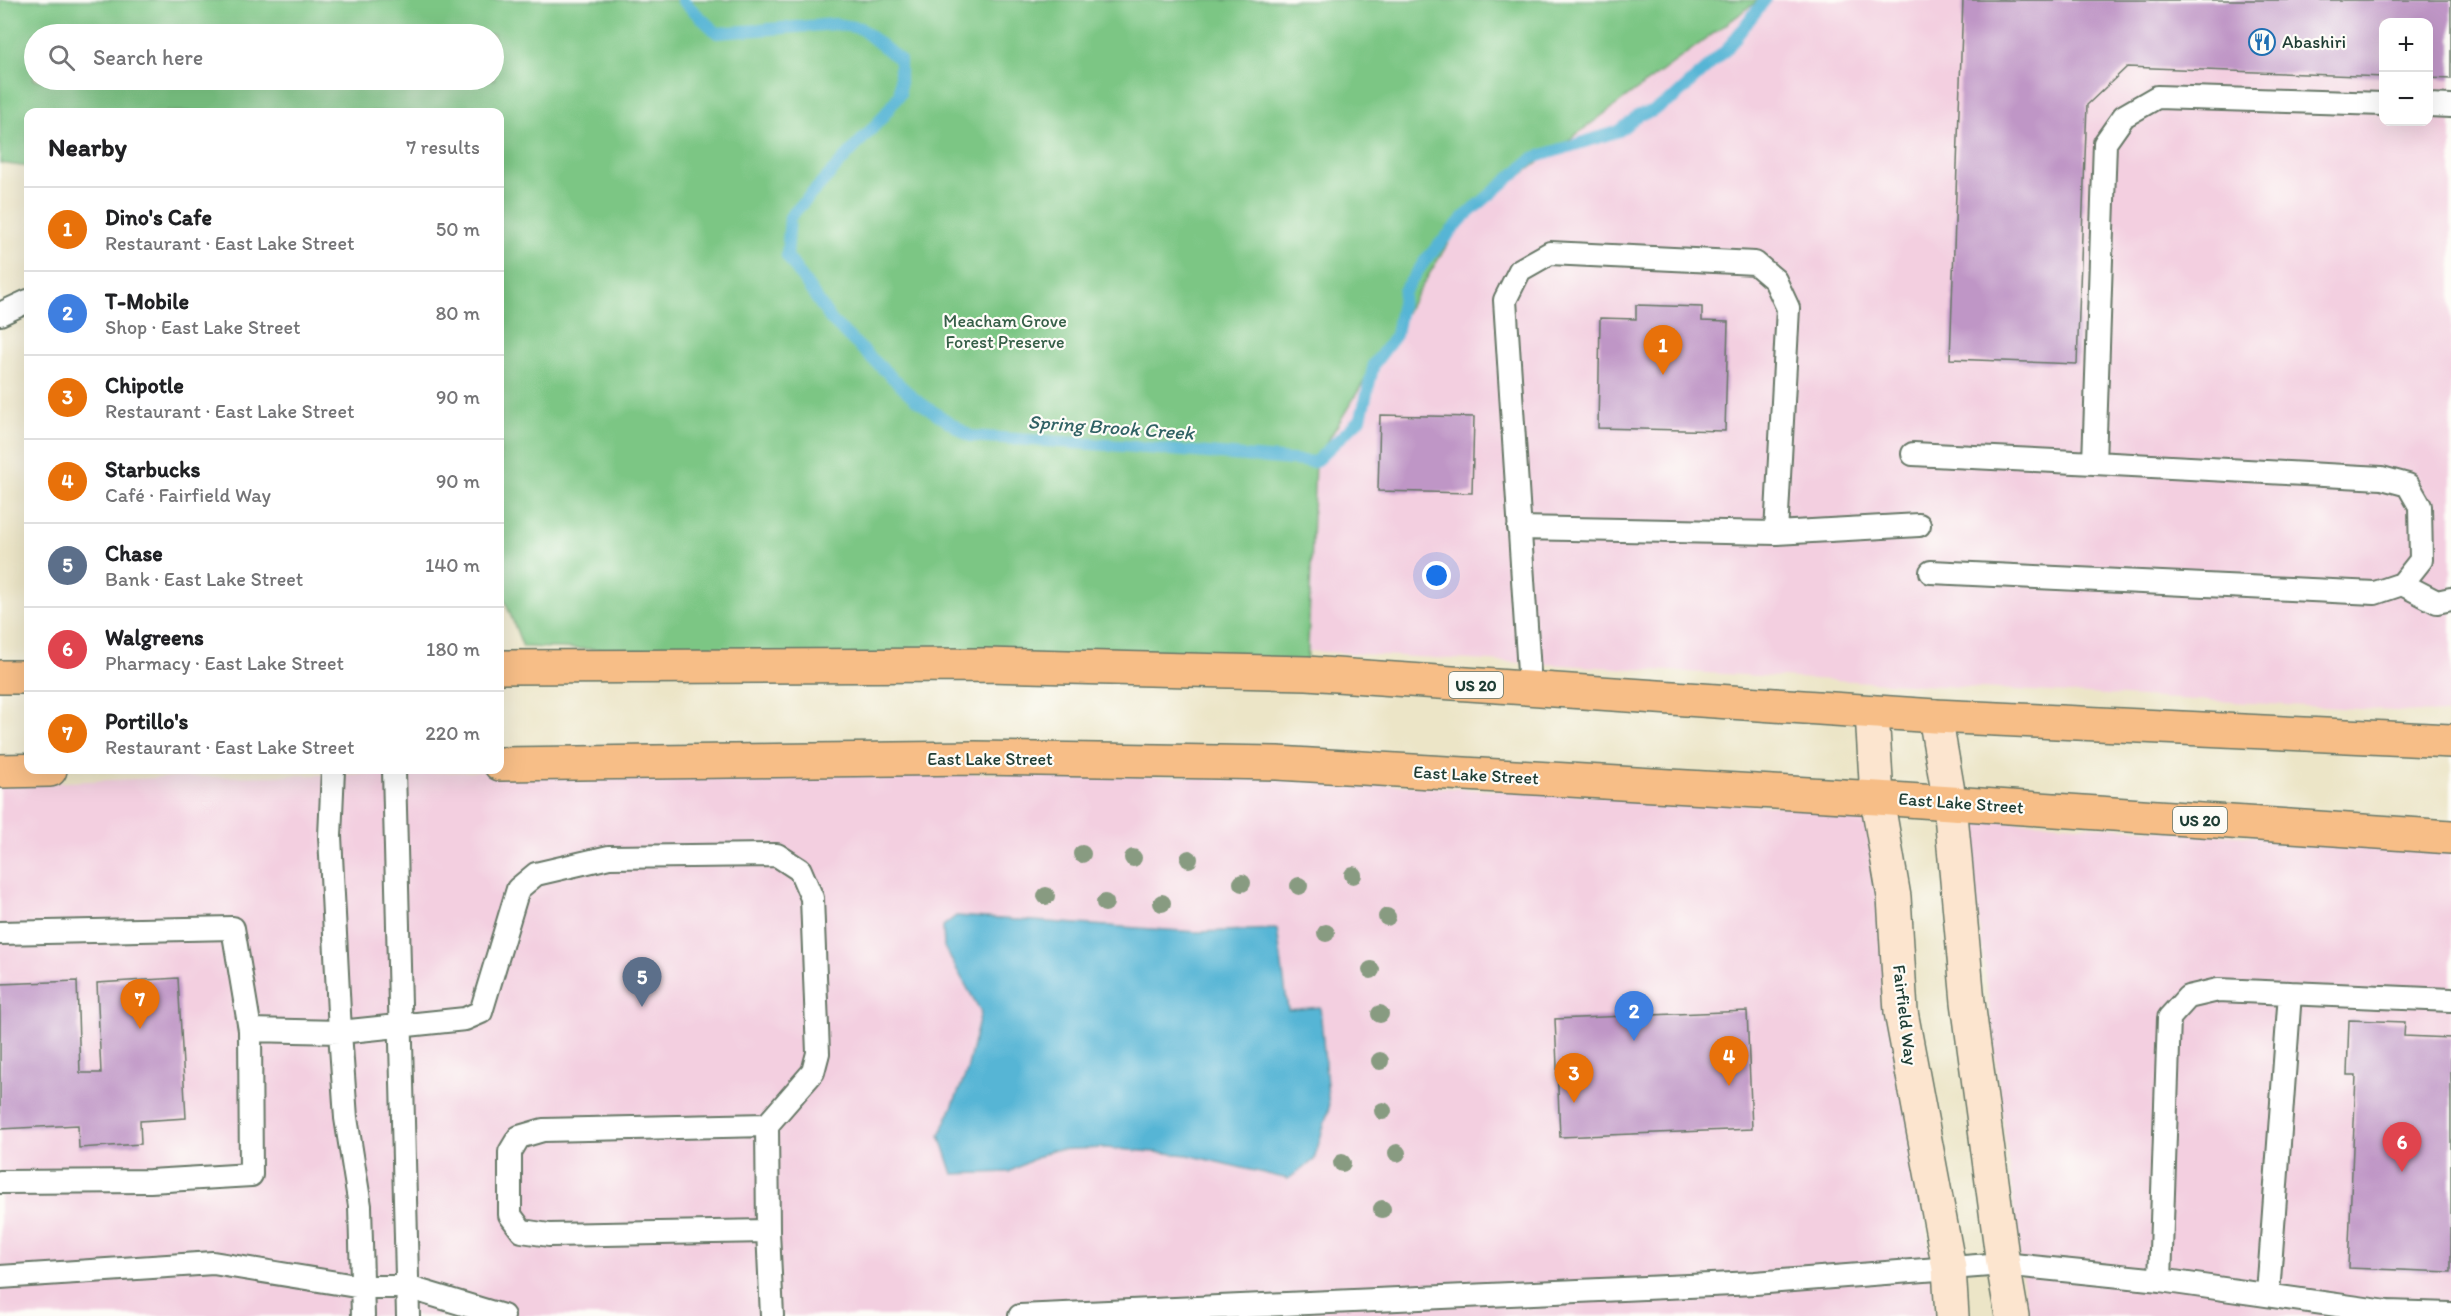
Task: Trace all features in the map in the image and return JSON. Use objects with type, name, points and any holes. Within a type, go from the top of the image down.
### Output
[{"type":"main road","name":"US 20","points":[[504,668],[1010,666],[1306,673],[1935,716],[2451,741]]},
{"type":"main road","points":[[0,677],[24,677]]},
{"type":"main road","name":"East Lake Street","points":[[504,764],[975,758],[1277,763],[1877,798],[2451,837]]},
{"type":"main road","points":[[0,771],[24,771]]},
{"type":"street","name":"Fairfield Way","points":[[1872,712],[1877,798],[1894,897],[1901,1012],[1949,1268],[1952,1316]]},
{"type":"street","points":[[1935,716],[1950,803],[1968,1002],[2012,1316]]},
{"type":"lane","points":[[2094,463],[2105,143],[2124,116],[2157,98],[2379,104]]},
{"type":"lane","points":[[2433,105],[2451,106]]},
{"type":"lane","points":[[1530,688],[1504,300],[1520,270],[1550,253],[1755,263],[1775,280],[1788,308],[1776,533]]},
{"type":"lane","points":[[0,314],[24,303]]},
{"type":"lane","points":[[1913,454],[2382,478],[2408,485],[2420,506],[2421,560],[2402,584],[2375,593],[1931,572]]},
{"type":"lane","points":[[1519,528],[1776,533],[1919,525]]},
{"type":"lane","points":[[2402,584],[2437,602],[2451,599]]},
{"type":"lane","points":[[333,774],[330,836],[340,1032],[346,1118],[360,1206],[363,1316]]},
{"type":"lane","points":[[394,774],[408,1316]]},
{"type":"lane","points":[[250,1030],[340,1032],[465,1019],[481,1012],[518,889],[536,874],[609,857],[777,855],[800,870],[812,898],[818,1053],[813,1072],[767,1125],[772,1316]]},
{"type":"lane","points":[[0,933],[233,928],[250,1030],[251,1175],[150,1181],[0,1182]]},
{"type":"lane","points":[[2160,1280],[2169,1018],[2188,997],[2218,990],[2451,1000]]},
{"type":"lane","points":[[2268,1294],[2290,993]]},
{"type":"lane","points":[[767,1125],[543,1130],[519,1137],[510,1152],[510,1215],[522,1231],[549,1235],[768,1231]]},
{"type":"lane","points":[[0,1277],[213,1263],[362,1287],[407,1287],[503,1316]]},
{"type":"lane","points":[[1020,1316],[1755,1283],[2003,1264],[2160,1280],[2387,1312],[2451,1314]]},
{"type":"shaded area","points":[[1759,0],[2451,0],[2451,714],[1307,651],[1315,462],[1464,217]]},
{"type":"shaded area","points":[[625,769],[1253,777],[1865,811],[1930,1254],[1935,1316],[0,1316],[0,785],[153,778],[504,774],[504,771]]},
{"type":"shaded area","points":[[1966,818],[2451,848],[2451,1316],[2027,1316]]},
{"type":"green space","name":"Meacham Grove Forest Preserve","points":[[0,0],[1759,0],[1464,217],[1315,462],[1307,673],[523,647],[504,598],[504,108],[24,108],[24,166],[0,163]]},
{"type":"water","points":[[956,916],[1197,932],[1277,929],[1288,1010],[1320,1007],[1329,1108],[1314,1160],[1288,1179],[1188,1155],[1106,1148],[1051,1150],[1009,1172],[953,1174],[940,1135],[966,1074],[981,1012],[944,947],[943,926]]},
{"type":"building","points":[[1963,0],[2451,0],[2451,79],[2433,78],[2433,18],[2379,18],[2379,77],[2127,67],[2087,105],[2077,364],[1950,359]]},
{"type":"building","points":[[1636,305],[1702,307],[1702,321],[1728,322],[1725,431],[1598,428],[1600,318],[1636,319]]},
{"type":"building","points":[[1380,415],[1474,417],[1472,493],[1378,491]]},
{"type":"building","points":[[178,978],[186,1118],[140,1121],[141,1144],[79,1148],[78,1125],[0,1129],[0,984],[77,981],[80,1073],[101,1073],[97,983]]},
{"type":"building","points":[[1747,1011],[1752,1129],[1560,1137],[1555,1019]]},
{"type":"building","points":[[2349,1020],[2405,1022],[2404,1036],[2451,1038],[2451,1272],[2348,1268],[2356,1075],[2347,1075]]},
{"type":"waterway","name":"Spring Brook Creek","points":[[682,0],[717,33],[836,24],[860,28],[900,60],[900,94],[882,118],[790,217],[787,256],[832,321],[916,400],[970,436],[1315,462],[1361,418],[1374,364],[1396,335],[1404,291],[1427,258],[1464,217],[1533,158],[1619,131],[1639,115],[1651,112],[1674,98],[1726,50],[1765,0]]},
{"type":"place","name":"Abashiri","points":[[2262,42]]},
{"type":"place","name":"Dino's Cafe","points":[[1663,375]]},
{"type":"place","name":"Chase","points":[[642,1007]]},
{"type":"place","name":"Portillo's","points":[[140,1029]]},
{"type":"place","name":"T-Mobile","points":[[1634,1041]]},
{"type":"place","name":"Starbucks","points":[[1729,1086]]},
{"type":"place","name":"Chipotle","points":[[1574,1103]]},
{"type":"place","name":"Walgreens","points":[[2402,1172]]}]
